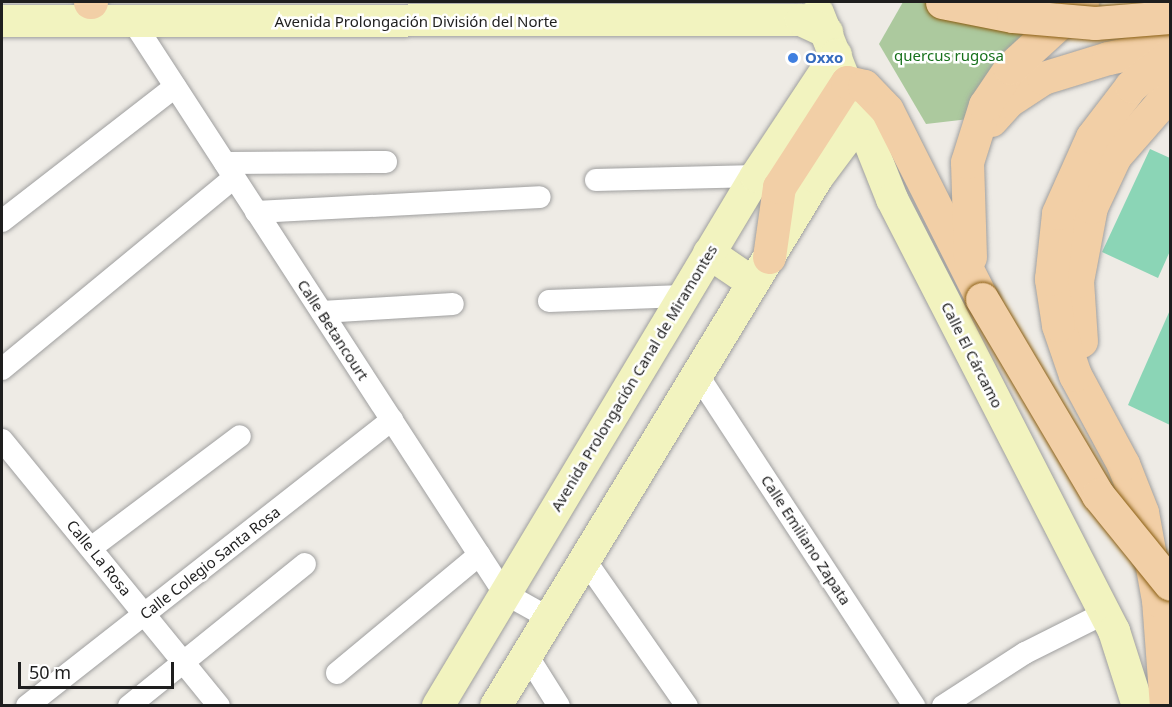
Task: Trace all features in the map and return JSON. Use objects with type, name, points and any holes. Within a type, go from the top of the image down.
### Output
[{"type":"main road","points":[[942,2],[1013,16],[1095,23],[1170,17]]},
{"type":"main road","points":[[979,292],[966,214],[967,162],[977,123],[995,88],[1027,50],[1082,2]]},
{"type":"main road","points":[[967,162],[995,114],[1025,88],[1075,67],[1170,45]]},
{"type":"main road","points":[[1166,705],[1149,538],[1132,486],[1075,375],[1058,325],[1051,279],[1054,233],[1069,184],[1103,119],[1131,86],[1170,55]]},
{"type":"main road","points":[[761,270],[779,187],[837,56],[887,110],[979,292],[1098,495],[1170,584]]},
{"type":"main road","points":[[1100,423],[1079,331],[1076,304],[1079,258],[1101,179],[1130,135],[1163,99]]},
{"type":"street","name":"Calle El Cárcamo","points":[[813,2],[837,56],[892,199],[1104,613],[1124,657],[1138,705]]},
{"type":"street","name":"Avenida Prolongación División del Norte","points":[[2,21],[134,23],[764,11],[801,20],[837,56]]},
{"type":"street","name":"Calle Betancourt","points":[[134,23],[504,593],[549,618]]},
{"type":"street","name":"Avenida Prolongación Canal de Miramontes","points":[[438,705],[756,176],[837,56]]},
{"type":"street","points":[[2,221],[175,87]]},
{"type":"street","points":[[496,705],[816,178],[861,119]]},
{"type":"street","points":[[2,369],[230,171],[386,162]]},
{"type":"street","points":[[596,180],[756,176]]},
{"type":"street","points":[[256,212],[540,197]]},
{"type":"street","points":[[710,253],[761,270]]},
{"type":"street","points":[[549,301],[683,296]]},
{"type":"street","points":[[322,312],[453,304]]},
{"type":"street","name":"Calle Emiliano Zapata","points":[[697,374],[914,705]]},
{"type":"street","name":"Calle Colegio Santa Rosa","points":[[27,705],[392,420]]},
{"type":"street","points":[[91,548],[240,436]]},
{"type":"street","name":"Calle La Rosa","points":[[2,440],[219,705]]},
{"type":"street","points":[[337,673],[479,555]]},
{"type":"street","points":[[585,560],[687,705]]},
{"type":"street","points":[[129,705],[305,564]]},
{"type":"street","points":[[943,705],[1024,653],[1104,613]]},
{"type":"street","points":[[527,655],[559,705]]},
{"type":"green space","name":"quercus rugosa","points":[[903,2],[1065,2],[969,119],[926,124],[879,44]]},
{"type":"green space","points":[[1150,149],[1170,158],[1170,251],[1158,278],[1102,252]]},
{"type":"green space","points":[[1170,310],[1170,425],[1128,405]]},
{"type":"place","name":"Oxxo","points":[[793,58]]}]
